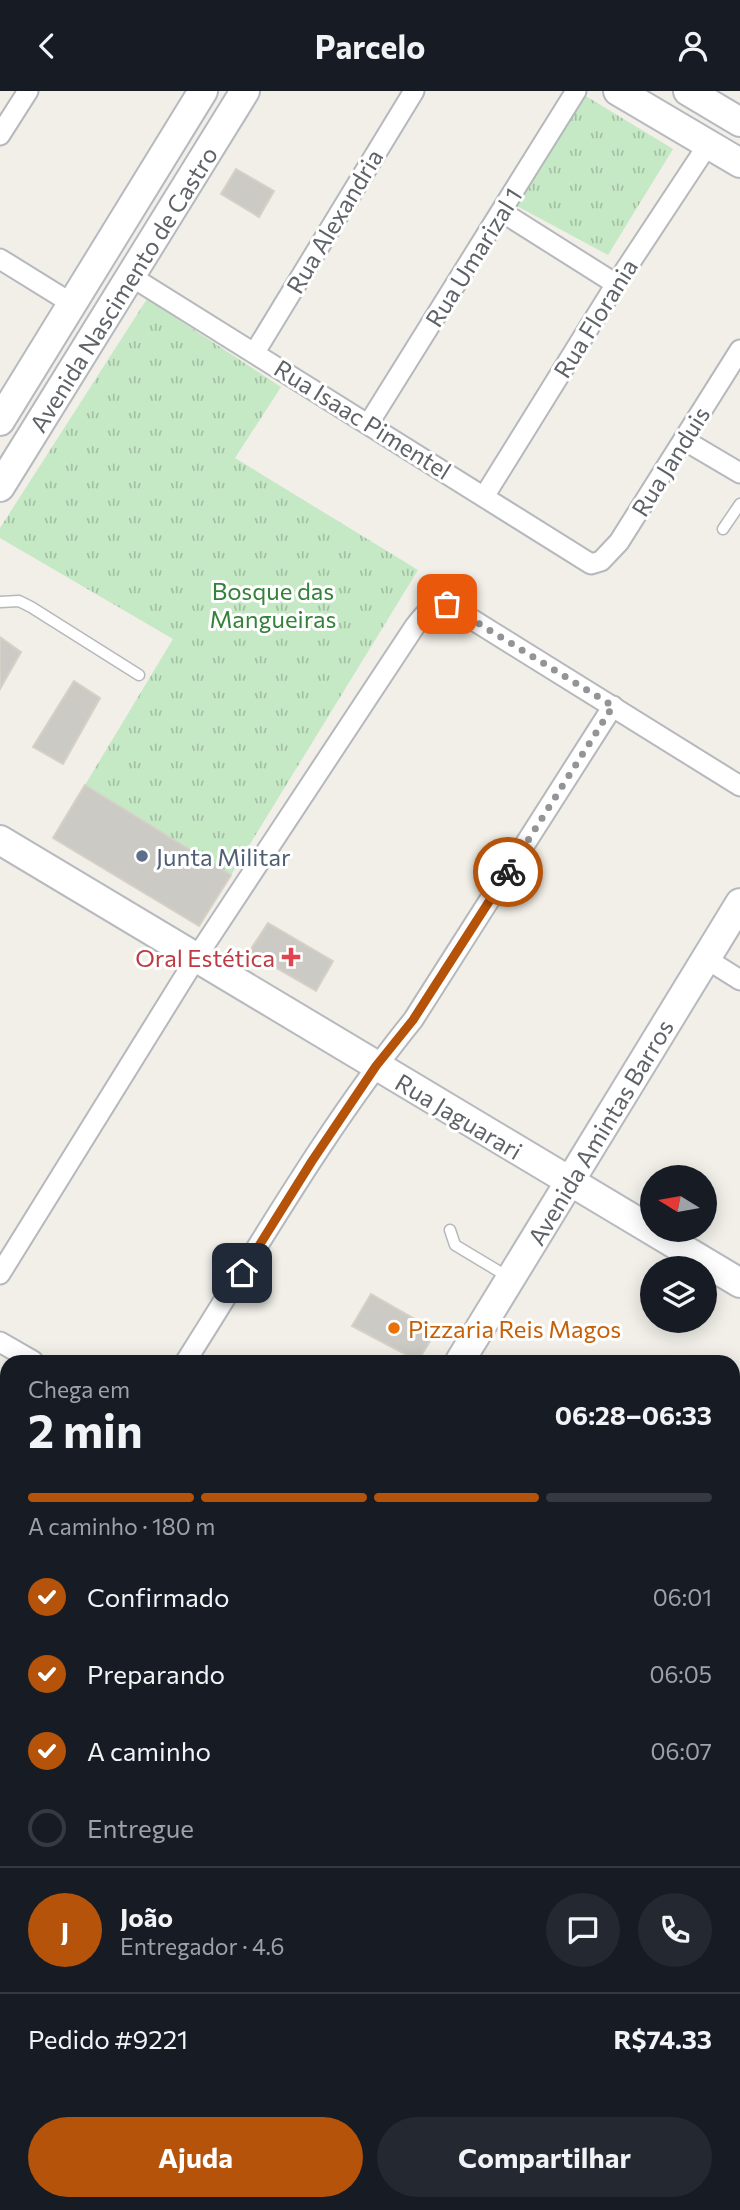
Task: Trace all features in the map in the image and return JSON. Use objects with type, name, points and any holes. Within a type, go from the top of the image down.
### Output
[{"type":"main road","name":"Avenida Nascimento de Castro","points":[[0,421],[203,91]]},
{"type":"main road","name":"Avenida Nascimento de Castro","points":[[0,487],[245,91]]},
{"type":"main road","points":[[618,91],[740,163]]},
{"type":"main road","points":[[688,91],[740,122]]},
{"type":"main road","points":[[156,169],[165,221]]},
{"type":"main road","name":"Rua Jaguarari","points":[[0,840],[740,1283]]},
{"type":"main road","name":"Avenida Amintas Barros","points":[[464,1355],[740,903]]},
{"type":"street","points":[[0,135],[28,91]]},
{"type":"street","name":"Rua Alexandria","points":[[255,352],[414,91]]},
{"type":"street","name":"Rua Umarizal 1","points":[[369,423],[576,91]]},
{"type":"street","name":"Rua Florania","points":[[485,495],[615,284],[709,143]]},
{"type":"street","points":[[502,212],[615,284]]},
{"type":"street","points":[[0,259],[71,303]]},
{"type":"street","name":"Rua Isaac Pimentel","points":[[132,277],[593,564]]},
{"type":"street","name":"Rua Janduis","points":[[593,564],[604,558],[619,542],[740,350]]},
{"type":"street","points":[[684,440],[740,473]]},
{"type":"street","points":[[0,1274],[196,958],[415,626],[431,608],[440,604],[449,605],[740,786]]},
{"type":"street","points":[[190,1355],[376,1066],[413,1020],[613,706]]},
{"type":"street","points":[[705,958],[740,980]]},
{"type":"street","points":[[0,1342],[23,1355]]},
{"type":"lane","points":[[723,529],[740,504]]},
{"type":"lane","points":[[0,602],[19,601],[31,607],[139,675]]},
{"type":"lane","points":[[450,1230],[456,1245],[510,1278]]},
{"type":"green space","points":[[584,95],[673,149],[608,255],[517,206]]},
{"type":"green space","name":"Bosque das Mangueiras","points":[[147,299],[281,387],[235,458],[418,570],[231,875],[85,785],[173,639],[0,538],[0,528]]},
{"type":"building","points":[[236,169],[274,191],[259,217],[221,194]]},
{"type":"building","points":[[0,637],[21,652],[0,689]]},
{"type":"building","points":[[74,681],[100,698],[63,764],[33,747]]},
{"type":"building","name":"Junta Militar","points":[[85,785],[231,875],[199,926],[53,838]]},
{"type":"building","name":"Oral Estética","points":[[268,923],[333,961],[316,991],[249,952]]},
{"type":"building","name":"Pizzaria Reis Magos","points":[[371,1294],[436,1331],[422,1355],[407,1355],[352,1326]]},
{"type":"way so far","points":[[447,604],[613,706],[508,872]]},
{"type":"place","name":"Junta Militar","points":[[142,856]]},
{"type":"place","name":"Oral Estética","points":[[291,957]]},
{"type":"place","name":"Pizzaria Reis Magos","points":[[394,1328]]},
{"type":"route","points":[[242,1273],[312,1161],[376,1066],[413,1020],[508,872]]}]
